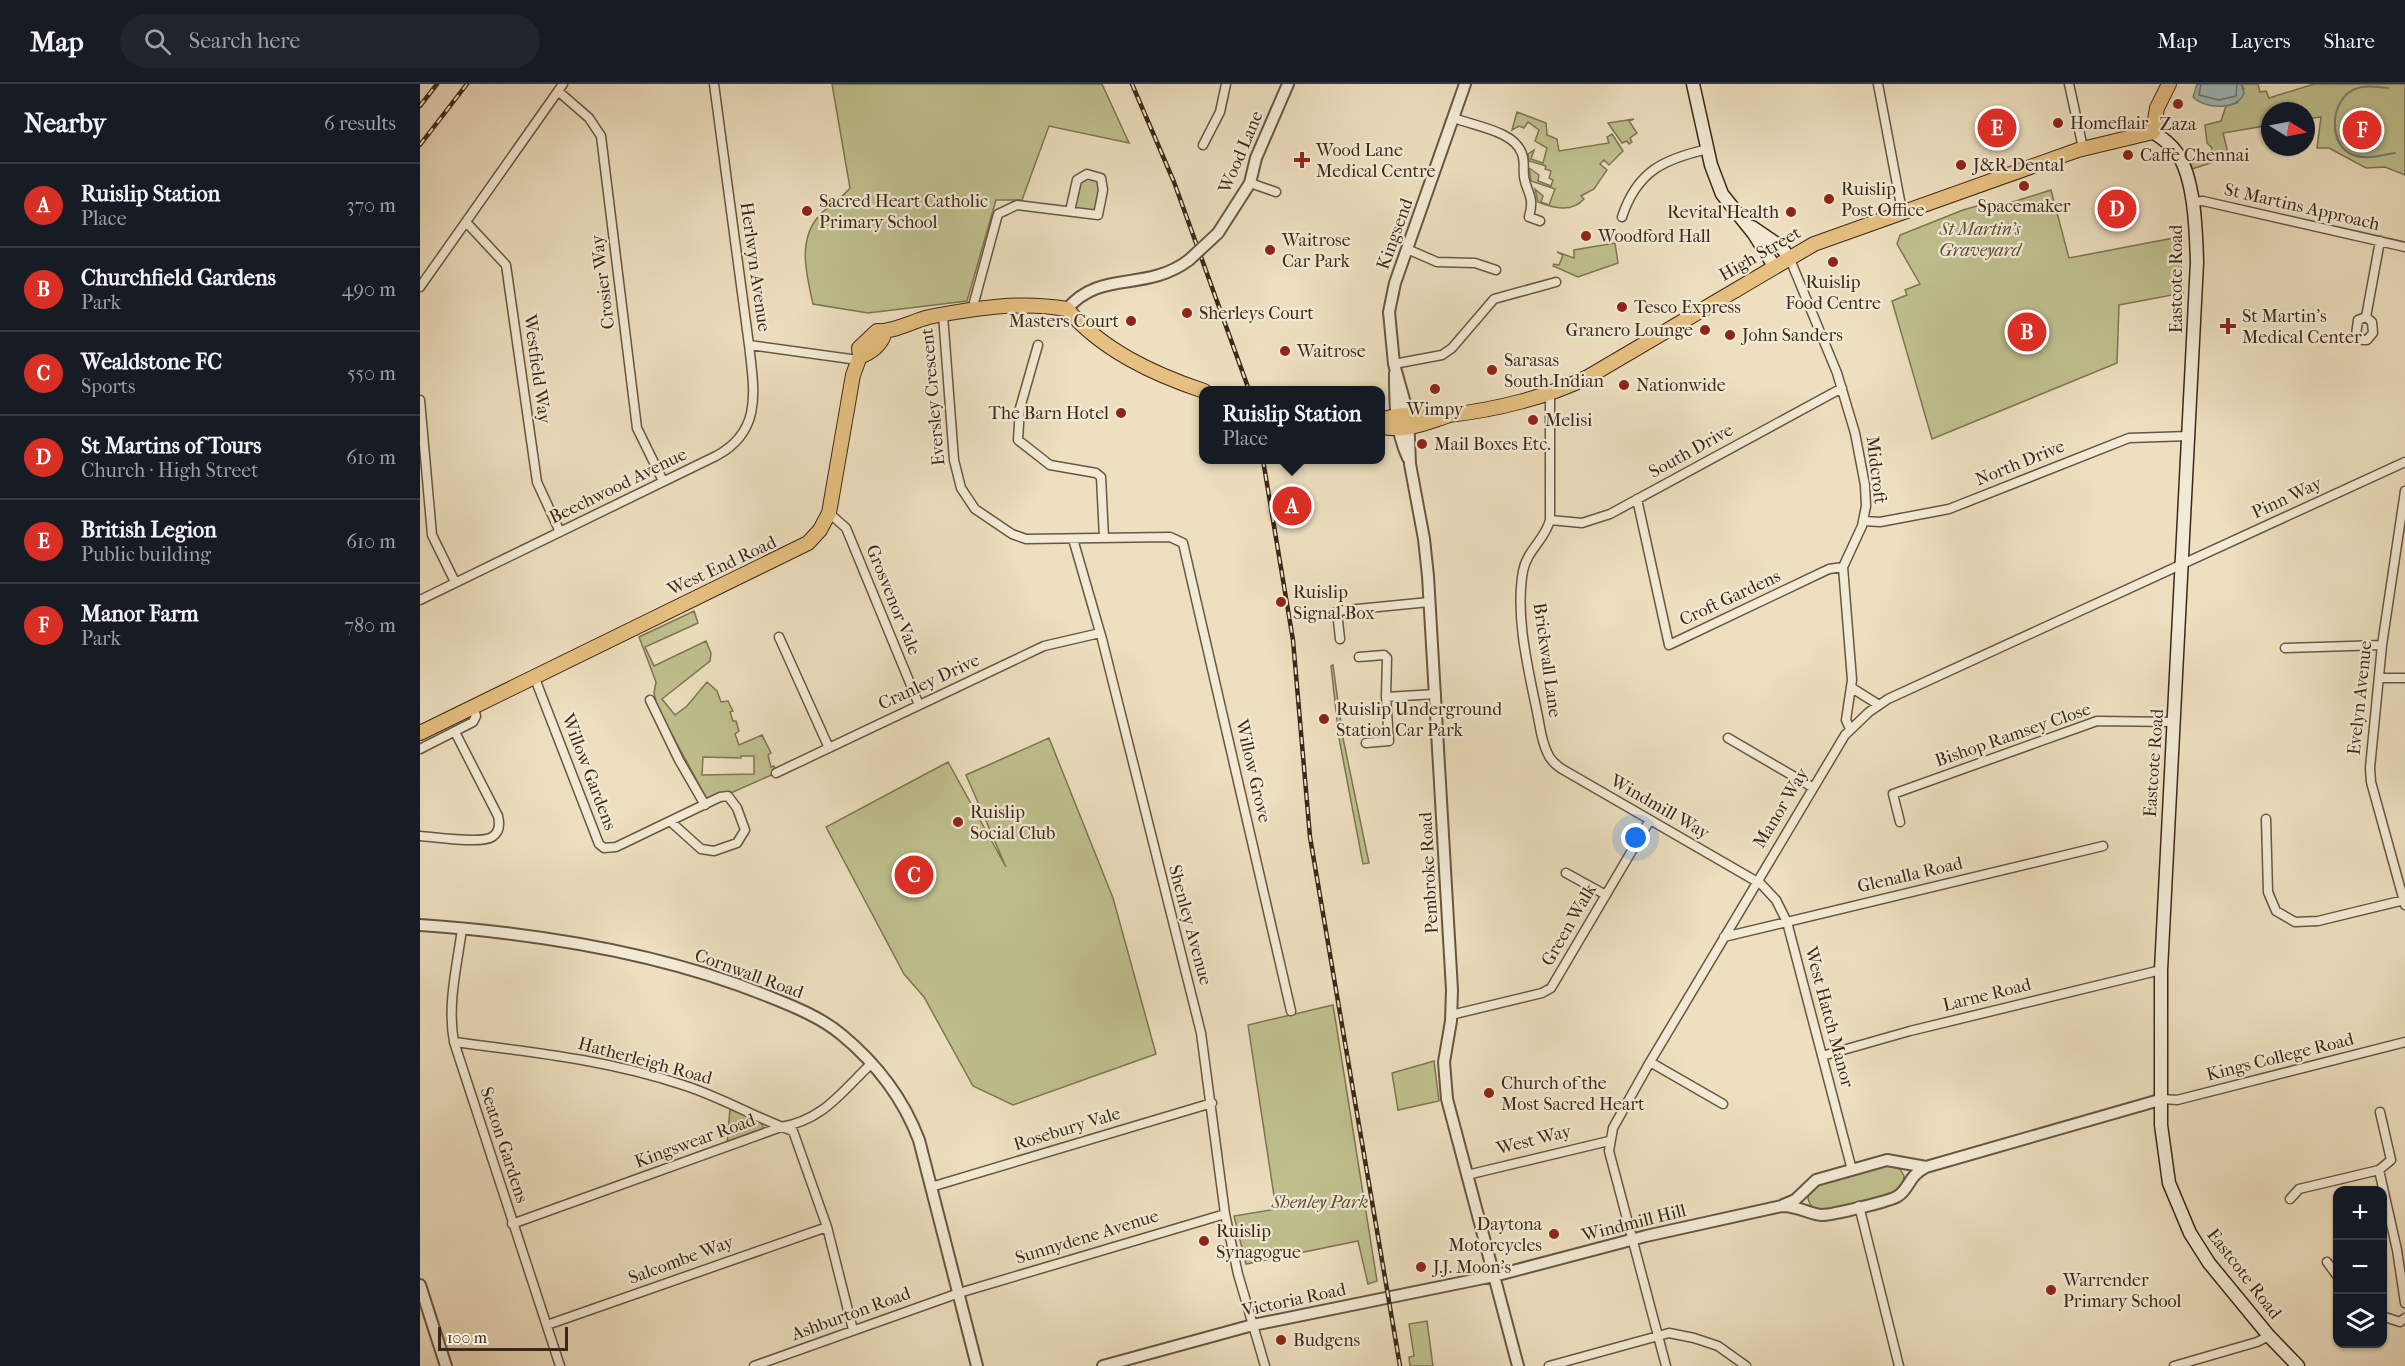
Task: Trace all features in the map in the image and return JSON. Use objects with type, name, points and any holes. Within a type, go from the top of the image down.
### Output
[{"type":"main road","points":[[1693,84],[1708,149],[1722,194],[1744,221],[1774,266]]},
{"type":"main road","points":[[2153,132],[2157,108],[2169,84]]},
{"type":"main road","name":"High Street","points":[[1404,423],[1550,394],[1588,377],[1814,244],[2083,148],[2153,132]]},
{"type":"main road","name":"Eastcote Road","points":[[2153,132],[2172,147],[2182,161],[2192,202],[2197,281],[2161,970],[2160,1086],[2163,1099],[2161,1125],[2164,1157],[2169,1183],[2180,1213],[2209,1263],[2269,1336],[2298,1366]]},
{"type":"main road","points":[[1744,221],[1780,246],[1789,257]]},
{"type":"main road","points":[[859,358],[867,355],[883,340],[884,333],[910,322],[1017,304],[1067,309],[1086,331],[1109,347],[1151,369],[1199,389]]},
{"type":"main road","name":"West End Road","points":[[420,733],[795,552],[816,535],[829,513],[859,358]]},
{"type":"main road","points":[[1385,423],[1404,423]]},
{"type":"street","name":"Herlwyn Avenue","points":[[714,84],[749,345],[859,358]]},
{"type":"street","points":[[1203,145],[1220,112],[1226,84]]},
{"type":"street","name":"Wood Lane","points":[[1067,309],[1076,298],[1093,288],[1156,278],[1189,260],[1218,232],[1250,183],[1256,158],[1288,84]]},
{"type":"street","name":"Kingsend","points":[[1404,423],[1394,364],[1389,312],[1391,298],[1466,84]]},
{"type":"street","points":[[1878,84],[1902,211]]},
{"type":"street","points":[[2069,84],[2083,148]]},
{"type":"street","points":[[420,288],[561,87]]},
{"type":"street","name":"Crosier Way","points":[[561,87],[589,118],[601,136],[637,428],[663,481]]},
{"type":"street","points":[[1454,118],[1508,138],[1517,145],[1523,156],[1524,177],[1532,195],[1529,217],[1540,221]]},
{"type":"street","points":[[1622,217],[1631,194],[1652,170],[1671,158],[1708,149]]},
{"type":"street","points":[[972,310],[998,214],[1017,205],[1098,215],[1103,190],[1101,178],[1087,174],[1077,180],[1070,211]]},
{"type":"street","points":[[1250,183],[1276,192]]},
{"type":"street","name":"St Martins Approach","points":[[2192,202],[2203,201],[2405,247]]},
{"type":"street","name":"Westfield Way","points":[[465,222],[506,265],[537,482],[560,532]]},
{"type":"street","points":[[2366,317],[2380,241]]},
{"type":"street","points":[[1407,249],[1437,262],[1475,263],[1496,270]]},
{"type":"street","name":"Midcroft","points":[[1789,257],[1842,388],[1862,463],[1866,498],[1864,521],[1843,567],[1852,688],[1846,720],[1850,729]]},
{"type":"street","points":[[1394,364],[1442,355],[1452,348],[1494,299],[1556,282]]},
{"type":"street","name":"Eversley Crescent","points":[[943,315],[954,460],[957,475],[967,499],[975,509],[1019,537],[1073,539],[1170,537],[1180,540]]},
{"type":"street","name":"Beechwood Avenue","points":[[420,600],[724,452],[740,438],[750,418],[754,394],[749,345]]},
{"type":"street","points":[[1038,345],[1020,408],[1018,440],[1050,465],[1096,473],[1101,477],[1104,538]]},
{"type":"street","name":"South Drive","points":[[1550,520],[1582,523],[1593,521],[1842,388]]},
{"type":"street","points":[[1550,394],[1550,520]]},
{"type":"street","points":[[420,400],[432,535],[455,582]]},
{"type":"street","name":"Pembroke Road","points":[[1404,423],[1424,539],[1436,694],[1451,1015],[1444,1056],[1444,1078],[1449,1109],[1518,1366]]},
{"type":"street","name":"North Drive","points":[[1864,521],[1880,522],[1949,509],[2129,438],[2189,436]]},
{"type":"street","name":"Pinn Way","points":[[2182,564],[2405,462]]},
{"type":"street","name":"Evelyn Avenue","points":[[2404,902],[2371,782],[2370,753],[2382,645],[2405,491]]},
{"type":"street","name":"Croft Gardens","points":[[1637,499],[1669,645],[1829,568],[1843,567]]},
{"type":"street","name":"Grosvenor Vale","points":[[829,513],[846,528],[919,705]]},
{"type":"street","name":"Brickwall Lane","points":[[1550,520],[1545,533],[1532,548],[1526,561],[1521,601],[1532,686],[1544,743],[1550,758]]},
{"type":"street","name":"Shenley Avenue","points":[[1073,539],[1100,633],[1201,1033],[1212,1103],[1224,1214],[1265,1366]]},
{"type":"street","name":"Willow Grove","points":[[1180,540],[1185,548],[1291,1011]]},
{"type":"street","name":"Manor Way","points":[[1609,1141],[1613,1128],[1650,1062],[1812,787],[1850,729],[1879,705],[2182,564]]},
{"type":"street","points":[[1340,639],[1337,611],[1429,602]]},
{"type":"street","name":"Cranley Drive","points":[[776,773],[1044,646],[1100,633]]},
{"type":"street","points":[[779,636],[829,748]]},
{"type":"street","points":[[2285,648],[2382,645]]},
{"type":"street","points":[[1359,657],[1384,655],[1387,658],[1386,697],[1389,741],[1366,743]]},
{"type":"street","name":"Willow Gardens","points":[[534,676],[599,844],[604,848],[616,847],[720,797],[728,796],[733,800],[745,830],[737,843],[722,849],[701,849],[671,822]]},
{"type":"street","points":[[2379,678],[2405,678]]},
{"type":"street","points":[[1852,688],[1879,705]]},
{"type":"street","points":[[1386,697],[1436,694]]},
{"type":"street","points":[[650,700],[679,760],[705,805]]},
{"type":"street","points":[[420,749],[476,720],[473,706]]},
{"type":"street","name":"Bishop Ramsey Close","points":[[1900,822],[1893,795],[2045,739],[2097,721],[2175,722]]},
{"type":"street","points":[[420,836],[486,839],[498,831],[500,824],[498,816],[455,732]]},
{"type":"street","points":[[1728,738],[1812,787]]},
{"type":"street","name":"Windmill Way","points":[[1550,758],[1562,769],[1756,882]]},
{"type":"street","points":[[2266,819],[2268,892],[2276,911],[2295,922],[2318,921],[2404,902]]},
{"type":"street","name":"Green Walk","points":[[1451,1015],[1548,990],[1650,820]]},
{"type":"street","name":"Glenalla Road","points":[[1724,937],[2103,846]]},
{"type":"street","points":[[1566,873],[1606,895]]},
{"type":"street","name":"West Hatch Manor","points":[[1756,882],[1776,900],[1787,922],[1852,1170]]},
{"type":"street","name":"Cornwall Road","points":[[420,926],[462,929],[636,956],[741,985],[811,1016],[841,1034],[872,1063],[908,1112],[931,1187],[977,1366]]},
{"type":"street","name":"Seaton Gardens","points":[[462,929],[453,988],[451,1029],[512,1224],[560,1366]]},
{"type":"street","name":"Larne Road","points":[[1822,1056],[1910,1031],[2161,970]]},
{"type":"street","name":"Hatherleigh Road","points":[[454,1042],[558,1055],[633,1071],[718,1097],[793,1131],[827,1227],[853,1330]]},
{"type":"street","name":"Kings College Road","points":[[2163,1099],[2177,1100],[2405,1042]]},
{"type":"street","points":[[1650,1062],[1723,1104]]},
{"type":"street","name":"Kingswear Road","points":[[512,1224],[820,1114],[872,1063]]},
{"type":"street","name":"Windmill Hill","points":[[1494,1276],[1633,1240],[1782,1206],[1794,1205],[1821,1215],[1858,1206],[1899,1195],[1911,1177],[1926,1167],[2163,1099]]},
{"type":"street","name":"Rosebury Vale","points":[[931,1187],[1212,1103]]},
{"type":"street","points":[[2290,1199],[2299,1189],[2379,1170],[2391,1160],[2380,1112]]},
{"type":"street","points":[[1609,1141],[1609,1151],[1666,1366]]},
{"type":"street","name":"West Way","points":[[1467,1174],[1609,1141]]},
{"type":"street","name":"Windmill Hill","points":[[1782,1206],[1795,1200],[1816,1180],[1887,1160],[1926,1167]]},
{"type":"street","points":[[2379,1170],[2401,1249],[2405,1303]]},
{"type":"street","points":[[1858,1206],[1899,1366]]},
{"type":"street","name":"Sunnydene Avenue","points":[[959,1293],[1224,1214]]},
{"type":"street","name":"Salcombe Way","points":[[547,1325],[827,1227]]},
{"type":"street","points":[[2327,1262],[2333,1271]]},
{"type":"street","name":"Victoria Road","points":[[1103,1366],[1253,1325],[1494,1276]]},
{"type":"street","points":[[420,1285],[446,1366]]},
{"type":"street","name":"Ashburton Road","points":[[754,1366],[959,1293]]},
{"type":"street","points":[[2387,1318],[2400,1322],[2405,1318]]},
{"type":"street","points":[[1549,1366],[1669,1334],[1710,1343],[1746,1366]]},
{"type":"street","points":[[2174,1366],[2257,1342],[2269,1336]]},
{"type":"green space","points":[[832,84],[1102,84],[1129,143],[1049,126],[1022,200],[996,200],[967,301],[868,313],[813,304],[805,259],[808,237],[818,217],[850,188]]},
{"type":"green space","points":[[2241,84],[2258,84],[2260,92],[2266,91],[2269,98],[2314,84],[2405,84],[2405,175],[2385,167],[2366,168],[2329,148],[2317,148],[2321,117],[2315,118],[2315,102],[2261,102],[2261,127],[2223,133],[2229,157],[2192,169],[2189,159],[2210,152],[2212,148],[2207,143],[2205,125],[2221,121],[2226,106],[2237,103],[2244,89]]},
{"type":"green space","points":[[1517,112],[1546,123],[1547,135],[1557,139],[1559,151],[1609,143],[1607,137],[1612,134],[1623,151],[1609,165],[1604,160],[1600,164],[1607,170],[1594,189],[1581,196],[1584,199],[1574,206],[1562,208],[1544,204],[1538,202],[1535,189],[1543,196],[1541,202],[1549,205],[1555,189],[1531,181],[1529,168],[1539,175],[1538,181],[1551,186],[1553,180],[1549,178],[1551,171],[1545,169],[1546,166],[1529,161],[1528,154],[1534,150],[1531,159],[1543,163],[1547,148],[1535,141],[1539,130],[1528,122],[1524,128],[1519,126],[1512,130]]},
{"type":"green space","points":[[1634,119],[1629,121],[1637,133],[1630,138],[1632,142],[1629,144],[1627,141],[1622,143],[1608,123]]},
{"type":"green space","points":[[1080,177],[1101,178],[1098,215],[1070,211]]},
{"type":"green space","name":"St Martin's Graveyard","points":[[2051,190],[2069,258],[2179,237],[2183,293],[2119,305],[2117,363],[1932,439],[1892,301],[1907,295],[1905,290],[1920,284],[1897,244],[1900,235],[1963,210],[1977,206],[2003,205]]},
{"type":"green space","points":[[1615,243],[1618,263],[1578,277],[1553,266],[1554,264],[1559,265],[1563,255],[1557,252],[1574,258],[1574,250]]},
{"type":"green space","points":[[694,611],[698,623],[645,647],[654,666],[706,641],[711,653],[710,661],[662,699],[675,715],[687,706],[707,682],[717,691],[721,702],[728,701],[733,711],[730,712],[733,721],[736,721],[739,731],[735,734],[739,745],[762,735],[771,753],[768,755],[771,767],[774,766],[776,773],[733,792],[707,799],[658,709],[654,693],[656,682],[639,637]],"holes":[[[754,756],[754,774],[702,775],[703,757]]]},
{"type":"green space","points":[[1333,665],[1343,738],[1369,863],[1363,864],[1339,738],[1331,666]]},
{"type":"green space","points":[[1049,738],[1113,898],[1156,1054],[1013,1105],[973,1086],[924,997],[904,974],[826,827],[948,762],[1006,867],[966,775]]},
{"type":"green space","name":"Shenley Park","points":[[1333,1005],[1377,1281],[1368,1284],[1358,1241],[1246,1264],[1234,1216],[1276,1209],[1248,1025]]},
{"type":"green space","points":[[1434,1061],[1439,1101],[1398,1110],[1392,1073]]},
{"type":"green space","points":[[730,1109],[761,1122],[764,1129],[727,1143]]},
{"type":"green space","points":[[1884,1165],[1900,1169],[1904,1176],[1903,1185],[1891,1195],[1821,1212],[1809,1203],[1809,1192],[1815,1183]]},
{"type":"green space","points":[[1427,1321],[1433,1366],[1410,1366],[1409,1357],[1414,1356],[1409,1324]]},
{"type":"water","points":[[2197,84],[2241,84],[2244,93],[2235,103],[2212,106],[2193,97]]},
{"type":"waterway","points":[[2388,88],[2363,87],[2347,94],[2340,102],[2337,112],[2336,132],[2339,142],[2353,155],[2369,157],[2395,153]]},
{"type":"railway","points":[[420,106],[437,84]]},
{"type":"railway","points":[[420,145],[467,84]]},
{"type":"railway","points":[[1132,84],[1174,182],[1248,386]]},
{"type":"railway","points":[[1264,464],[1293,640],[1310,837],[1400,1366]]},
{"type":"place","name":"Zaza","points":[[2178,104]]},
{"type":"place","name":"Homeflair","points":[[2058,123]]},
{"type":"place","name":"British Legion","points":[[1997,128]]},
{"type":"place","name":"Manor Farm","points":[[2362,130]]},
{"type":"place","name":"Caffe Chennai","points":[[2128,155]]},
{"type":"place","name":"Wood Lane Medical Centre","points":[[1302,160]]},
{"type":"place","name":"J&R Dental","points":[[1961,165]]},
{"type":"place","name":"Spacemaker","points":[[2024,186]]},
{"type":"place","name":"Ruislip Post Office","points":[[1829,199]]},
{"type":"place","name":"St Martins of Tours","points":[[2117,209]]},
{"type":"place","name":"Sacred Heart Catholic Primary School","points":[[807,211]]},
{"type":"place","name":"Revital Health","points":[[1791,212]]},
{"type":"place","name":"Woodford Hall","points":[[1586,236]]},
{"type":"place","name":"Waitrose Car Park","points":[[1270,250]]},
{"type":"place","name":"Ruislip Food Centre","points":[[1833,262]]},
{"type":"place","name":"Tesco Express","points":[[1622,307]]},
{"type":"place","name":"Sherleys Court","points":[[1187,313]]},
{"type":"place","name":"Masters Court","points":[[1131,321]]},
{"type":"place","name":"St Martin's Medical Center","points":[[2228,326]]},
{"type":"place","name":"Granero Lounge","points":[[1705,330]]},
{"type":"place","name":"Churchfield Gardens","points":[[2027,332]]},
{"type":"place","name":"John Sanders","points":[[1730,335]]},
{"type":"place","name":"Waitrose","points":[[1285,351]]},
{"type":"place","name":"Sarasas South Indian","points":[[1492,370]]},
{"type":"place","name":"Nationwide","points":[[1624,385]]},
{"type":"place","name":"Wimpy","points":[[1435,389]]},
{"type":"place","name":"The Barn Hotel","points":[[1121,413]]},
{"type":"place","name":"Melisi","points":[[1533,420]]},
{"type":"place","name":"Mail Boxes Etc.","points":[[1422,444]]},
{"type":"place","name":"Ruislip Station","points":[[1292,506]]},
{"type":"place","name":"Ruislip Signal Box","points":[[1281,602]]},
{"type":"place","name":"Ruislip Underground Station Car Park","points":[[1324,719]]},
{"type":"place","name":"Ruislip Social Club","points":[[958,822]]},
{"type":"place","name":"Wealdstone FC","points":[[914,875]]},
{"type":"place","name":"Church of the Most Sacred Heart","points":[[1489,1093]]},
{"type":"place","name":"Daytona Motorcycles","points":[[1554,1234]]},
{"type":"place","name":"Ruislip Synagogue","points":[[1204,1241]]},
{"type":"place","name":"J.J. Moon's","points":[[1421,1267]]},
{"type":"place","name":"Warrender Primary School","points":[[2051,1290]]},
{"type":"place","name":"Budgens","points":[[1281,1340]]}]
